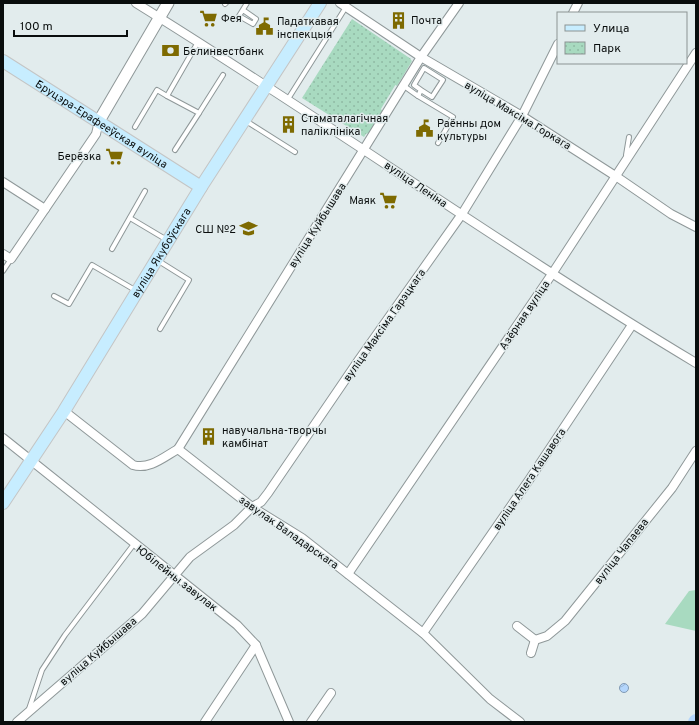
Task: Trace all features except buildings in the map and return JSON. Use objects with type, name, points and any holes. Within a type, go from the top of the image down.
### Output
[{"type":"main road","points":[[99,121],[168,3]]},
{"type":"main road","name":"вуліца Якубоўскага","points":[[3,503],[7,490],[31,461],[64,411],[201,187],[320,3]]},
{"type":"main road","name":"Бруцэра-Ерафееўская вуліца","points":[[3,61],[201,187]]},
{"type":"street","name":"вуліца Леніна","points":[[136,3],[288,98],[552,274],[632,325],[696,363]]},
{"type":"street","name":"вуліца Куйбышава","points":[[178,449],[421,57],[459,3]]},
{"type":"street","points":[[574,12],[578,3]]},
{"type":"street","name":"вуліца Максіма Горкага","points":[[343,5],[421,57],[522,116],[617,177],[671,214],[696,227]]},
{"type":"street","name":"вуліца Максіма Гарэцкага","points":[[173,575],[190,557],[234,525],[252,507],[261,502],[268,493],[358,361],[462,214],[522,116],[557,46]]},
{"type":"street","name":"Азёрная вуліца","points":[[348,574],[617,177],[696,53]]},
{"type":"street","points":[[3,254],[10,259],[96,134],[99,121]]},
{"type":"street","points":[[3,182],[45,209]]},
{"type":"street","name":"вуліца Алега Кашавога","points":[[423,633],[529,480],[632,325]]},
{"type":"street","points":[[64,411],[133,465],[140,467],[148,466],[178,449]]},
{"type":"street","name":"Юбілейны завулак","points":[[3,438],[237,625],[256,645],[289,722]]},
{"type":"street","name":"завулак Валадарскага","points":[[178,449],[252,507],[302,538],[423,633],[490,699],[520,722]]},
{"type":"street","name":"вуліца Чапаева","points":[[535,640],[547,636],[565,621],[578,606],[672,488],[696,450]]},
{"type":"street","name":"вуліца Куйбышава","points":[[17,722],[142,614],[173,575]]},
{"type":"street","points":[[517,626],[535,640],[531,653]]},
{"type":"street","points":[[205,722],[256,645]]},
{"type":"street","points":[[311,722],[331,693]]},
{"type":"lane","points":[[243,10],[247,3]]},
{"type":"lane","points":[[288,98],[343,5]]},
{"type":"lane","points":[[167,96],[198,42]]},
{"type":"lane","points":[[424,68],[443,80],[432,97],[422,90],[414,85],[424,68]]},
{"type":"lane","points":[[176,150],[223,75]]},
{"type":"lane","points":[[404,86],[453,117],[438,143]]},
{"type":"lane","points":[[135,127],[157,90],[199,113]]},
{"type":"lane","points":[[418,96],[422,90]]},
{"type":"lane","points":[[244,120],[295,152]]},
{"type":"lane","points":[[622,169],[629,137]]},
{"type":"lane","points":[[112,249],[145,191]]},
{"type":"lane","points":[[130,218],[168,241]]},
{"type":"lane","points":[[3,271],[10,259]]},
{"type":"lane","points":[[156,260],[189,280],[160,329]]},
{"type":"lane","points":[[54,296],[69,304],[92,265],[137,292]]},
{"type":"lane","points":[[29,711],[42,670],[65,636],[134,544]]},
{"type":"green space","points":[[352,19],[411,59],[364,137],[302,98]]},
{"type":"green space","points":[[408,57],[412,61],[397,86],[392,83]]},
{"type":"green space","points":[[377,106],[383,111],[369,133],[365,134]]},
{"type":"green space","points":[[696,590],[696,631],[665,624],[689,591]]},
{"type":"water","points":[[624,683],[629,688],[624,693],[619,688]]},
{"type":"place","name":"Фея","points":[[208,18]]},
{"type":"place","name":"Почта","points":[[398,20]]},
{"type":"place","name":"Падаткавая інспекцыя","points":[[264,27]]},
{"type":"place","name":"Белинвестбанк","points":[[170,51]]},
{"type":"place","name":"Стаматалагічная паліклініка","points":[[288,124]]},
{"type":"place","name":"Раённы дом культуры","points":[[424,129]]},
{"type":"place","name":"Берёзка","points":[[114,156]]},
{"type":"place","name":"Маяк","points":[[389,200]]},
{"type":"place","name":"СШ №2","points":[[249,229]]},
{"type":"place","name":"навучальна-творчы камбінат","points":[[209,436]]}]
